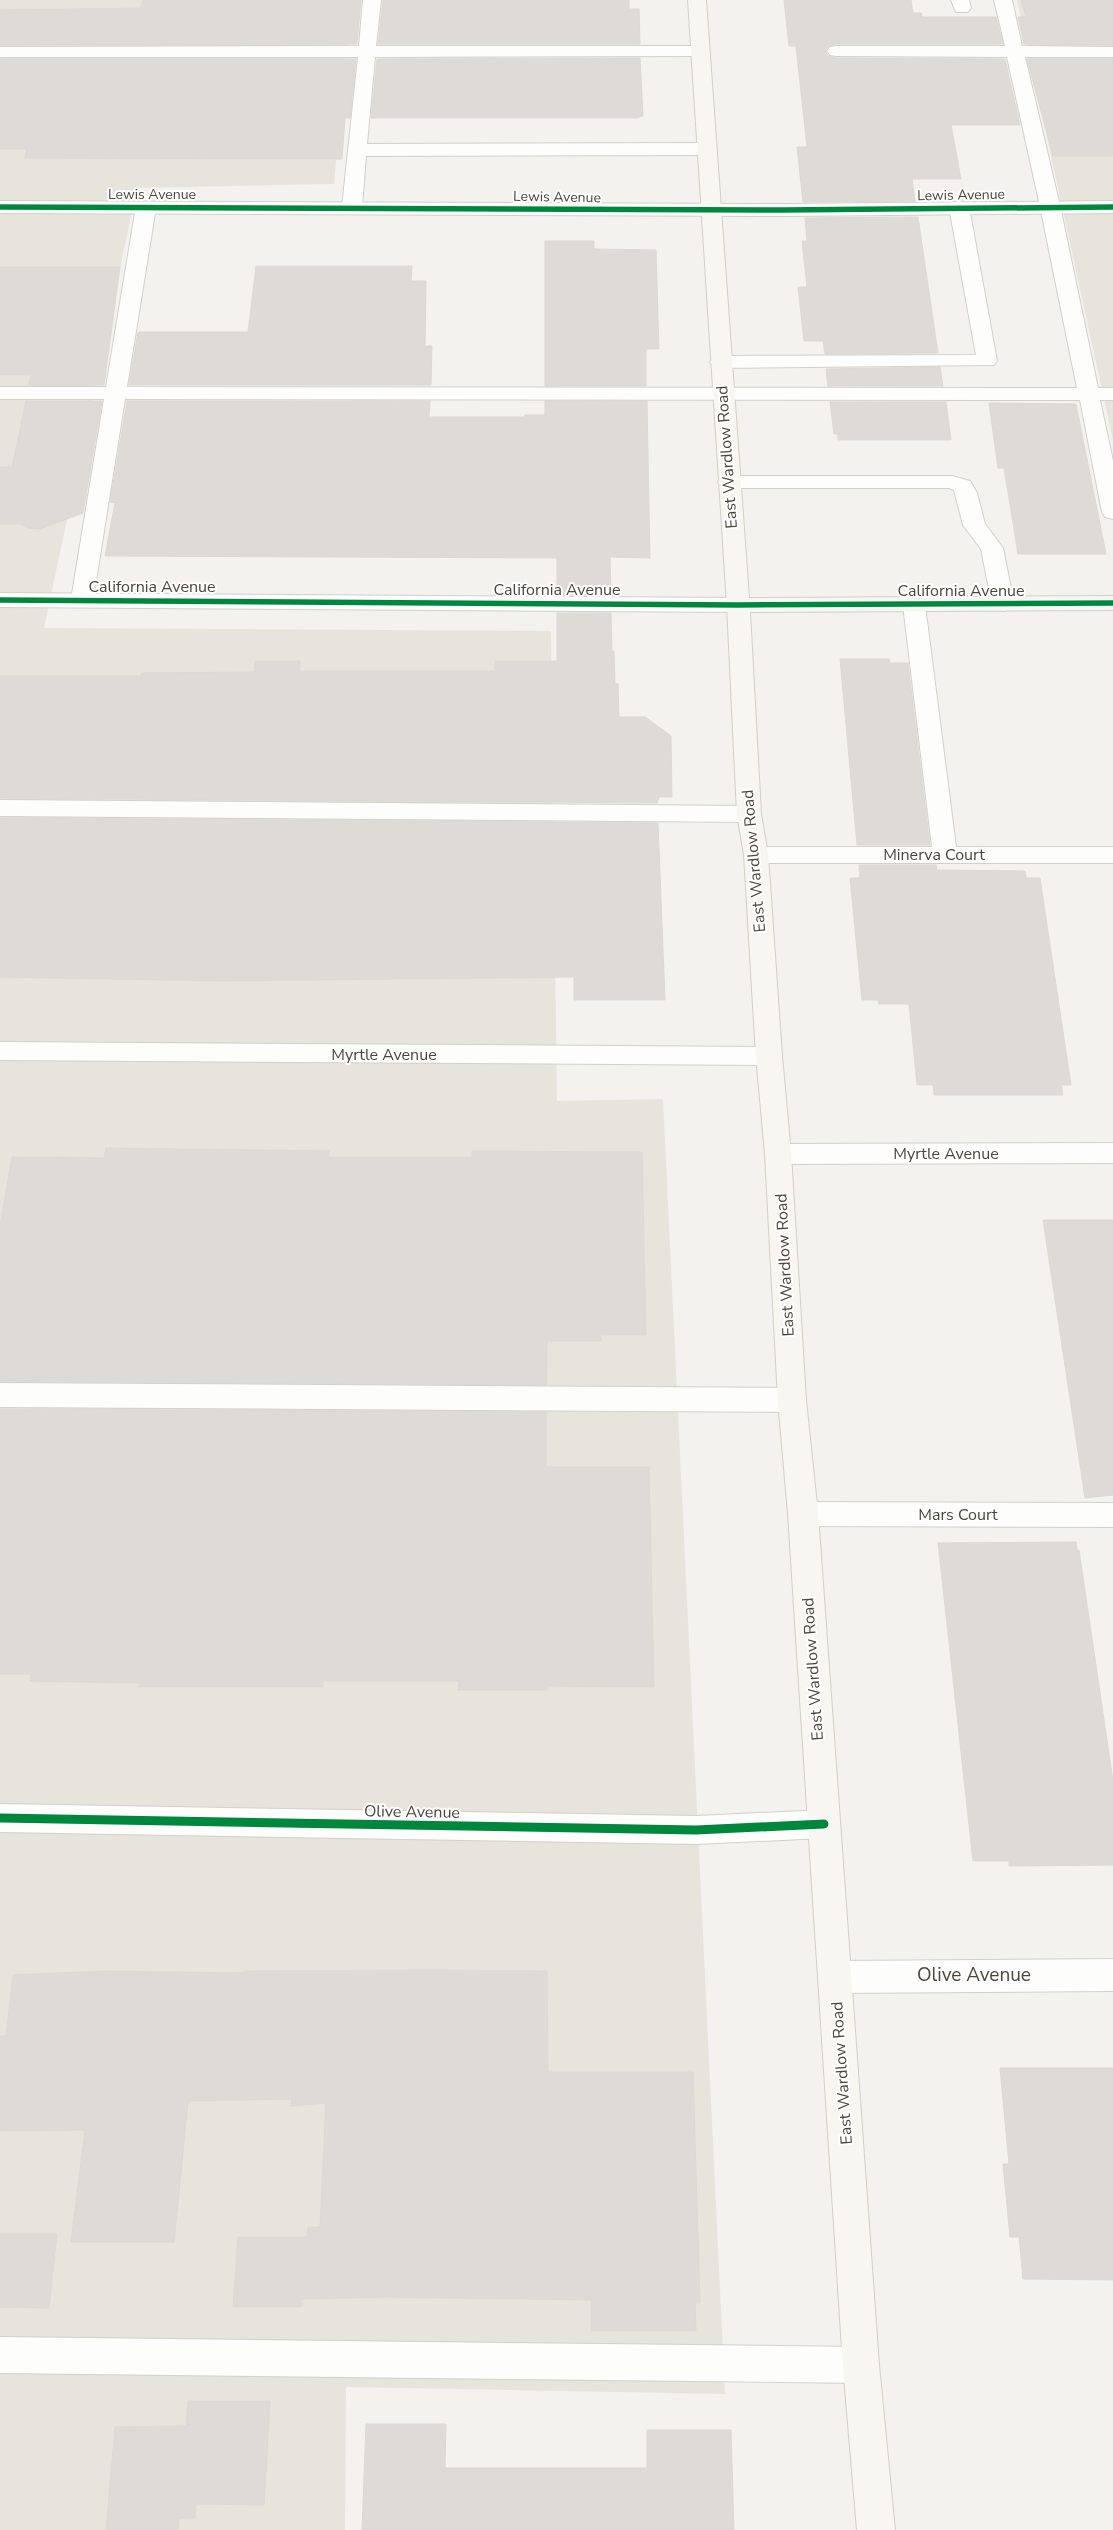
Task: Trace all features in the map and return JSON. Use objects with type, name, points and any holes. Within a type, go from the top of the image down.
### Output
[{"type":"main road","name":"East Wardlow Road","points":[[697,0],[706,149],[712,210],[720,362],[738,605],[749,814],[756,855],[769,1056],[778,1154],[792,1400],[803,1514],[861,2364],[876,2530]]},
{"type":"main road","name":"California Avenue","points":[[738,605],[1113,603]]},
{"type":"street","points":[[352,207],[372,0]]},
{"type":"street","points":[[1003,0],[1050,206],[1113,512]]},
{"type":"street","points":[[0,52],[700,51]]},
{"type":"street","points":[[836,51],[1113,52]]},
{"type":"street","points":[[358,150],[706,149]]},
{"type":"street","name":"Lewis Avenue","points":[[0,207],[712,210],[1113,206]]},
{"type":"street","points":[[82,600],[146,207]]},
{"type":"street","points":[[720,362],[987,361],[959,207]]},
{"type":"street","points":[[0,392],[1113,394]]},
{"type":"street","points":[[729,482],[952,482],[962,486],[966,493],[974,525],[992,548],[1004,604]]},
{"type":"street","name":"California Avenue","points":[[0,600],[738,605]]},
{"type":"street","points":[[914,605],[945,855]]},
{"type":"street","points":[[0,808],[749,814]]},
{"type":"street","name":"Minerva Court","points":[[756,855],[1113,855]]},
{"type":"street","name":"Myrtle Avenue","points":[[0,1051],[668,1057],[769,1056]]},
{"type":"street","name":"Myrtle Avenue","points":[[778,1154],[1113,1153]]},
{"type":"street","points":[[0,1395],[792,1400]]},
{"type":"street","name":"Mars Court","points":[[803,1514],[1113,1515]]},
{"type":"street","name":"Olive Avenue","points":[[0,1818],[696,1830],[824,1824]]},
{"type":"street","name":"Olive Avenue","points":[[835,1977],[1113,1975]]},
{"type":"street","points":[[0,2355],[861,2364]]},
{"type":"shaded area","points":[[0,0],[351,0],[334,184],[137,188],[44,628],[551,631],[557,1101],[663,1099],[725,2394],[346,2387],[345,2530],[0,2530]]},
{"type":"shaded area","points":[[1017,0],[1113,0],[1113,440]]},
{"type":"building","points":[[143,0],[361,0],[357,44],[0,45],[0,10],[141,8]]},
{"type":"building","points":[[383,0],[629,0],[629,9],[639,9],[640,44],[378,44]]},
{"type":"building","points":[[784,0],[911,0],[913,13],[921,13],[922,17],[996,17],[1003,44],[836,44],[828,46],[825,51],[828,56],[836,58],[1005,59],[1020,125],[951,125],[961,179],[912,179],[915,201],[803,202],[797,147],[807,147],[796,46],[789,46]]},
{"type":"building","points":[[1021,0],[1113,0],[1113,45],[1024,44],[1018,17],[1026,17]]},
{"type":"building","points":[[640,58],[643,116],[637,118],[371,118],[377,59]]},
{"type":"building","points":[[0,59],[356,59],[350,118],[345,118],[342,159],[25,158],[27,149],[0,149]]},
{"type":"building","points":[[1027,59],[1113,59],[1113,156],[1053,156]]},
{"type":"building","points":[[918,217],[938,353],[825,354],[823,341],[804,341],[798,287],[807,287],[802,241],[807,241],[805,218]]},
{"type":"building","points":[[545,241],[594,241],[594,249],[656,250],[659,349],[646,349],[646,386],[545,386]]},
{"type":"building","points":[[256,266],[412,266],[411,281],[426,281],[425,346],[432,346],[431,385],[129,385],[138,332],[248,332]]},
{"type":"building","points":[[0,267],[120,267],[104,385],[29,385],[31,375],[0,375]]},
{"type":"building","points":[[940,367],[943,386],[828,386],[826,369]]},
{"type":"building","points":[[26,401],[102,401],[83,513],[40,529],[28,528],[20,524],[0,524],[0,467],[12,467]]},
{"type":"building","points":[[127,401],[430,401],[429,417],[524,417],[525,415],[545,415],[545,401],[647,401],[650,558],[610,557],[611,595],[557,595],[557,558],[105,556],[115,502],[110,503]]},
{"type":"building","points":[[830,402],[946,402],[951,440],[838,440],[838,434],[834,434]]},
{"type":"building","points":[[989,403],[1076,404],[1106,554],[1018,554],[1004,468],[998,468]]},
{"type":"building","points":[[557,613],[611,613],[612,651],[614,651],[615,684],[618,684],[619,717],[645,717],[671,736],[672,797],[659,797],[657,803],[0,798],[0,676],[141,676],[141,673],[254,672],[255,661],[300,661],[299,671],[495,671],[495,661],[557,661]]},
{"type":"building","points":[[840,659],[889,659],[890,663],[908,663],[930,845],[857,845]]},
{"type":"building","points":[[0,818],[658,823],[665,1000],[574,1000],[574,977],[222,981],[0,977]]},
{"type":"building","points":[[859,865],[936,865],[937,870],[1025,871],[1026,878],[1040,878],[1071,1085],[1061,1085],[1063,1095],[934,1095],[933,1085],[917,1085],[909,1004],[879,1004],[878,1000],[862,1000],[850,878],[860,878]]},
{"type":"building","points":[[106,1148],[329,1151],[329,1157],[472,1157],[472,1151],[642,1152],[646,1335],[601,1335],[601,1341],[547,1341],[546,1385],[0,1381],[0,1225],[12,1157],[104,1158]]},
{"type":"building","points":[[1043,1220],[1113,1220],[1113,1495],[1085,1498]]},
{"type":"building","points":[[0,1409],[546,1412],[546,1467],[649,1467],[654,1687],[548,1686],[548,1690],[458,1690],[459,1681],[323,1681],[323,1687],[139,1687],[140,1683],[30,1681],[31,1674],[0,1674]]},
{"type":"building","points":[[1076,1542],[1077,1550],[1079,1550],[1113,1781],[1113,1865],[1009,1866],[1009,1861],[973,1861],[938,1543]]},
{"type":"building","points":[[104,1971],[244,1973],[244,1971],[547,1971],[548,2072],[693,2072],[700,2303],[695,2303],[696,2331],[591,2331],[591,2300],[385,2297],[301,2299],[301,2307],[233,2307],[238,2237],[307,2237],[308,2227],[320,2227],[326,2103],[291,2106],[292,2099],[188,2101],[174,2242],[71,2242],[85,2130],[0,2131],[0,2036],[6,2036],[13,1975]]},
{"type":"building","points":[[1000,2068],[1113,2068],[1113,2280],[1023,2279],[1019,2237],[1010,2237],[1003,2164],[1009,2164]]},
{"type":"building","points":[[0,2234],[57,2234],[49,2308],[0,2307]]},
{"type":"building","points":[[188,2401],[270,2401],[264,2505],[196,2504],[195,2518],[179,2518],[178,2530],[106,2530],[115,2427],[186,2426]]},
{"type":"building","points":[[366,2424],[446,2424],[445,2468],[647,2468],[647,2430],[731,2430],[734,2530],[362,2530]]},
{"type":"cycle path","points":[[0,207],[784,210],[1113,207]]},
{"type":"cycle path","points":[[0,600],[738,605],[1113,603]]},
{"type":"cycle path","points":[[0,1818],[696,1830],[824,1824]]}]
